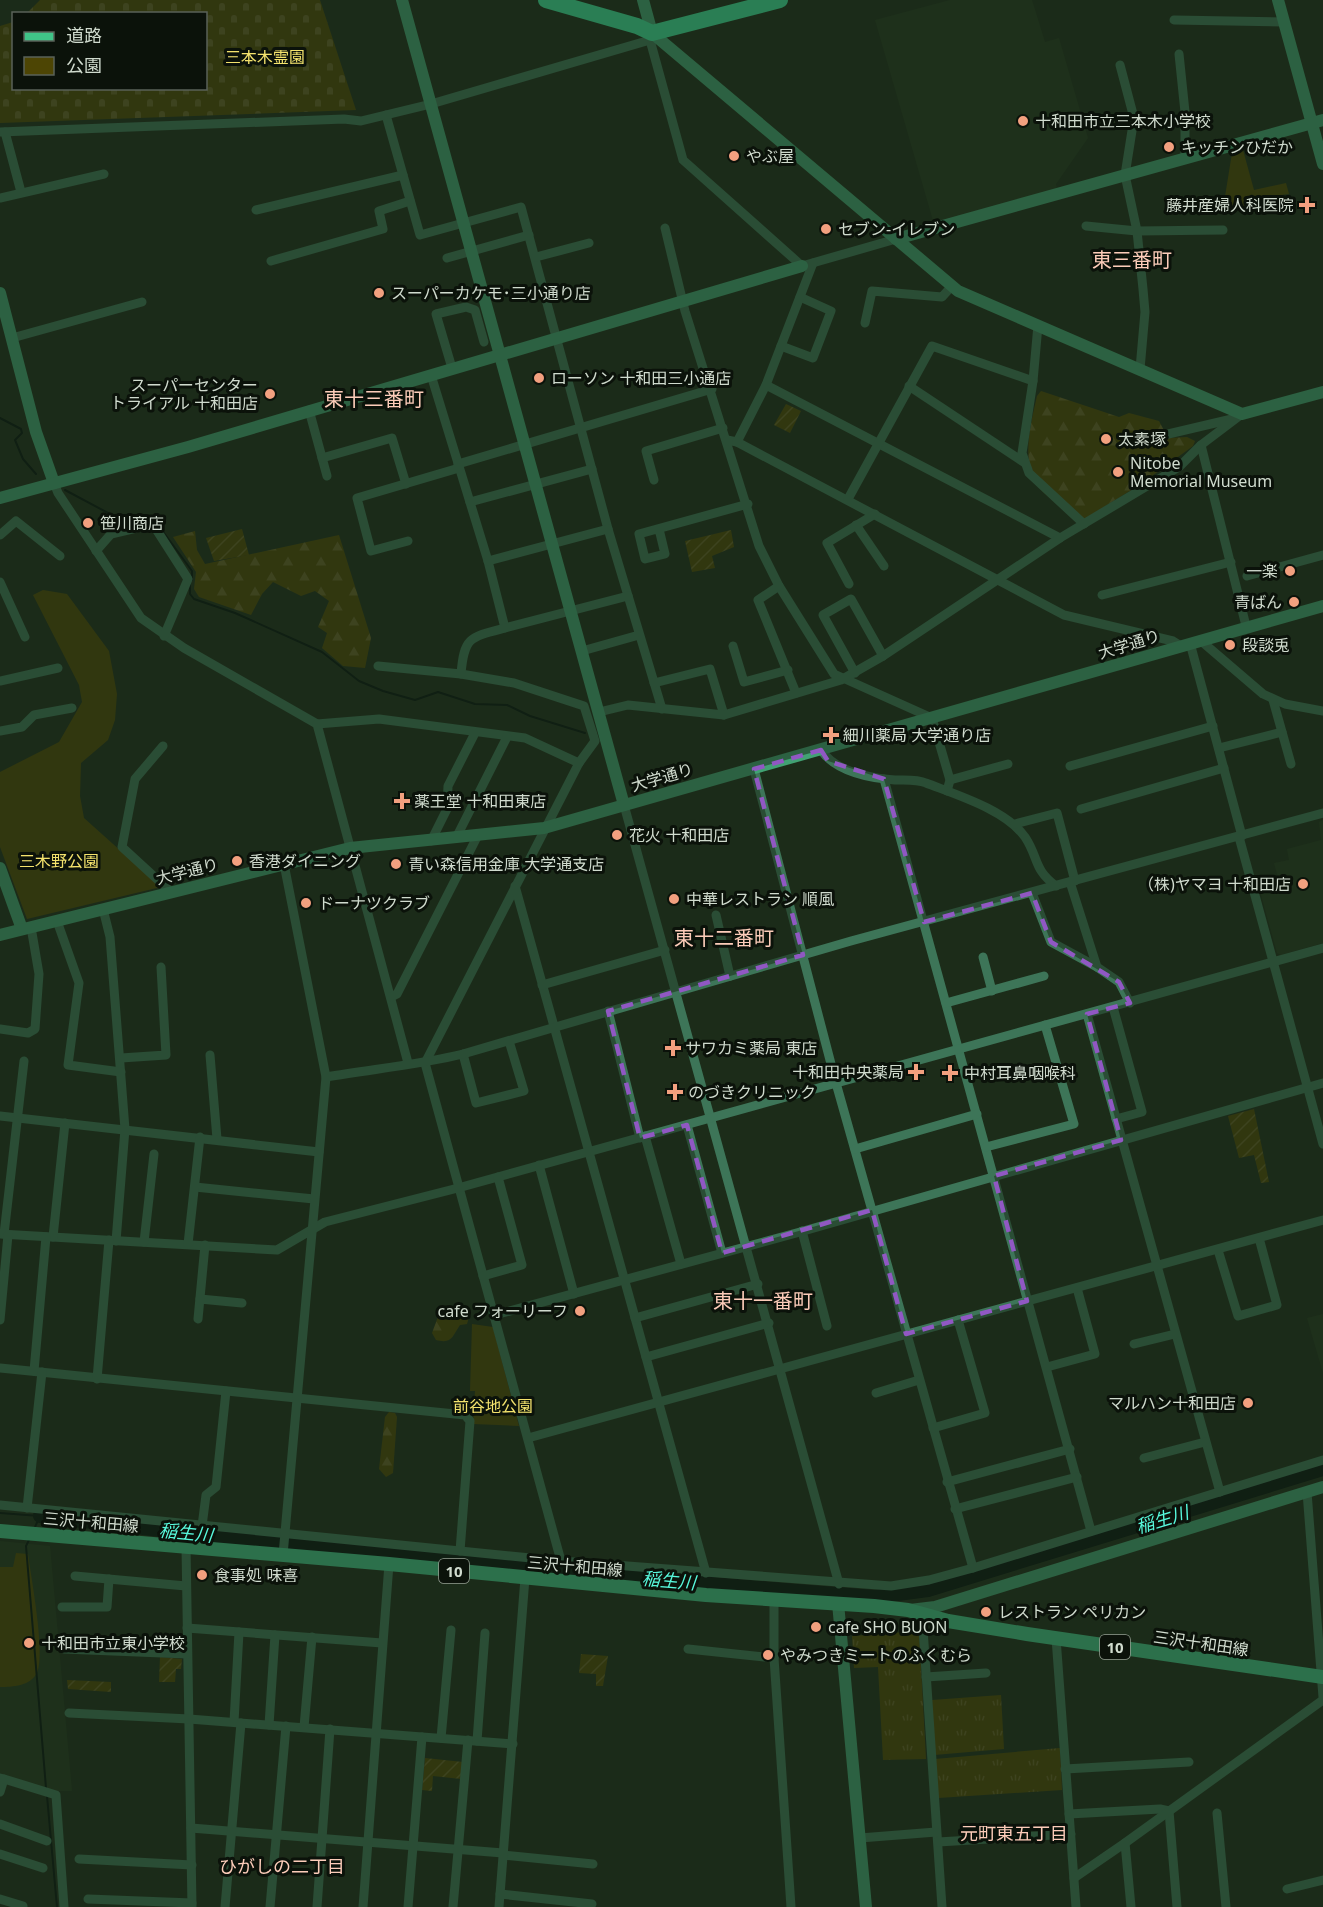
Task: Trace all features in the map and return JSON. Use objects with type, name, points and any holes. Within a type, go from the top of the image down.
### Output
[{"type":"highway","points":[[546,0],[637,26],[651,36],[780,0]]},
{"type":"main road","name":"三沢十和田線","points":[[0,1531],[186,1547],[284,1551],[525,1578],[706,1595],[774,1598],[908,1610],[948,1621],[1322,1677]]},
{"type":"street","points":[[402,0],[839,1584]]},
{"type":"street","points":[[644,0],[683,159],[807,265]]},
{"type":"street","points":[[1278,0],[1317,122],[1323,164]]},
{"type":"street","points":[[1174,20],[1284,22]]},
{"type":"street","points":[[21,192],[2,132],[333,120],[361,121],[431,104],[651,36]]},
{"type":"street","points":[[651,36],[951,287],[1140,369],[1240,416]]},
{"type":"street","points":[[1179,54],[1185,112],[1185,159]]},
{"type":"street","points":[[1120,65],[1134,118],[1125,176],[1137,231],[1145,312],[1140,369]]},
{"type":"street","points":[[386,115],[420,236],[521,207],[608,530],[662,709]]},
{"type":"street","points":[[0,498],[557,339],[896,239],[1317,122]]},
{"type":"street","points":[[0,198],[104,174]]},
{"type":"street","points":[[256,210],[403,175]]},
{"type":"street","points":[[271,261],[383,229],[379,211],[410,201]]},
{"type":"street","points":[[1086,226],[1137,231],[1223,230]]},
{"type":"street","points":[[665,228],[685,301],[685,311],[723,428],[732,441],[759,546],[779,586],[834,674],[841,680],[932,718],[950,780],[947,791]]},
{"type":"street","points":[[447,258],[529,235]]},
{"type":"street","points":[[536,257],[589,243]]},
{"type":"street","points":[[732,441],[766,385],[800,297],[807,265]]},
{"type":"street","points":[[865,324],[872,291],[942,297],[951,287]]},
{"type":"street","points":[[0,292],[36,432],[54,483],[141,618],[165,636],[317,724],[379,719],[525,738],[579,764]]},
{"type":"street","points":[[781,346],[813,358],[831,311],[800,297]]},
{"type":"street","points":[[12,338],[142,302]]},
{"type":"street","points":[[452,369],[436,314],[466,307],[475,310],[484,342]]},
{"type":"street","points":[[1038,326],[1034,381],[1022,453],[1029,473],[1084,524]]},
{"type":"street","points":[[848,499],[932,346],[1034,381]]},
{"type":"street","points":[[431,375],[488,561],[505,628]]},
{"type":"street","points":[[766,385],[1060,538]]},
{"type":"street","points":[[909,386],[1025,463]]},
{"type":"street","points":[[408,542],[371,551],[357,498],[524,444],[711,389]]},
{"type":"street","points":[[1164,435],[1323,392]]},
{"type":"street","points":[[309,410],[327,476]]},
{"type":"street","points":[[599,712],[628,705],[724,715],[841,680],[883,656],[1060,538],[1179,467],[1201,445],[1240,416]]},
{"type":"street","points":[[654,480],[646,451],[723,428]]},
{"type":"street","points":[[322,458],[392,438],[406,484]]},
{"type":"street","points":[[732,441],[848,499],[1064,615],[1190,643],[1273,700],[1323,711]]},
{"type":"street","points":[[1201,445],[1246,626]]},
{"type":"street","points":[[470,502],[591,469]]},
{"type":"street","points":[[659,529],[748,504]]},
{"type":"street","points":[[849,584],[827,543],[875,514]]},
{"type":"street","points":[[0,535],[16,520],[60,556]]},
{"type":"street","points":[[856,525],[884,566]]},
{"type":"street","points":[[96,551],[111,534],[145,526],[156,529],[188,579],[165,636]]},
{"type":"street","points":[[488,561],[608,530]]},
{"type":"street","points":[[1247,576],[1323,555]]},
{"type":"street","points":[[1102,595],[1231,562]]},
{"type":"street","points":[[0,582],[25,637]]},
{"type":"street","points":[[779,586],[758,600],[796,693]]},
{"type":"street","points":[[461,674],[467,642],[472,638],[628,596]]},
{"type":"street","points":[[855,673],[823,615],[851,599],[883,656]]},
{"type":"street","name":"大学通り","points":[[0,935],[350,848],[477,837],[544,828],[1246,626],[1323,606]]},
{"type":"street","points":[[582,651],[639,635]]},
{"type":"street","points":[[1190,643],[1323,1144]]},
{"type":"street","points":[[733,646],[744,682],[788,670]]},
{"type":"street","points":[[378,666],[461,674],[514,683],[584,706],[595,741],[579,764],[544,828],[424,1063],[561,1561]]},
{"type":"street","points":[[0,681],[57,668]]},
{"type":"street","points":[[654,683],[711,669],[724,715]]},
{"type":"street","points":[[1273,700],[1291,764]]},
{"type":"street","points":[[0,731],[22,727],[34,715],[72,708]]},
{"type":"street","points":[[317,724],[408,1063]]},
{"type":"street","points":[[1070,766],[1213,726]]},
{"type":"street","points":[[1219,748],[1282,732]]},
{"type":"street","points":[[431,841],[447,808],[448,786],[475,733]]},
{"type":"street","points":[[456,838],[507,737]]},
{"type":"street","points":[[163,746],[135,779],[122,847],[171,892]]},
{"type":"street","points":[[821,750],[828,760],[855,773],[884,779],[923,782],[1006,817],[1015,824],[1026,839],[1037,868],[1056,886]]},
{"type":"street","points":[[950,780],[1008,764]]},
{"type":"street","points":[[1082,809],[1224,768]]},
{"type":"street","points":[[754,769],[836,1083],[973,1568]]},
{"type":"street","points":[[884,779],[1091,1531]]},
{"type":"street","points":[[1015,824],[1057,813],[1097,968]]},
{"type":"street","points":[[326,1077],[408,1063],[424,1063],[463,1054],[803,955],[1323,813]]},
{"type":"street","points":[[391,997],[397,994],[477,837]]},
{"type":"street","points":[[284,864],[326,1077],[284,1551]]},
{"type":"street","points":[[0,868],[27,928],[39,974],[35,1029],[28,1033],[0,1029]]},
{"type":"street","points":[[515,886],[706,1574]]},
{"type":"street","points":[[1032,893],[1051,942],[1119,982],[1130,1003]]},
{"type":"street","points":[[97,1379],[125,1129],[110,937],[104,909]]},
{"type":"street","points":[[716,915],[730,976]]},
{"type":"street","points":[[57,921],[78,983],[68,1065],[122,1072]]},
{"type":"street","points":[[4,1234],[277,1250],[325,1222],[458,1188],[1323,948]]},
{"type":"street","points":[[542,985],[665,950]]},
{"type":"street","points":[[982,957],[992,991]]},
{"type":"street","points":[[121,1058],[166,1055],[161,967]]},
{"type":"street","points":[[946,1003],[1044,976]]},
{"type":"street","points":[[1113,1007],[1142,1112],[1116,1119]]},
{"type":"street","points":[[608,1011],[681,1264]]},
{"type":"street","points":[[1087,1014],[1220,1492]]},
{"type":"street","points":[[986,1148],[1074,1124],[1045,1025]]},
{"type":"street","points":[[463,1054],[476,1103],[524,1091],[509,1041]]},
{"type":"street","points":[[210,1055],[217,1139]]},
{"type":"street","points":[[0,1320],[4,1234],[24,1061]]},
{"type":"street","points":[[495,1315],[802,1231],[1323,1083]]},
{"type":"street","points":[[855,1149],[977,1114]]},
{"type":"street","points":[[0,1116],[319,1152]]},
{"type":"street","points":[[27,1508],[50,1237],[65,1123]]},
{"type":"street","points":[[687,1125],[722,1253]]},
{"type":"street","points":[[188,1244],[200,1137]]},
{"type":"street","points":[[144,1242],[154,1154]]},
{"type":"street","points":[[539,1165],[574,1294]]},
{"type":"street","points":[[483,1276],[522,1265],[498,1177]]},
{"type":"street","points":[[195,1187],[314,1199]]},
{"type":"street","points":[[528,1438],[1323,1220]]},
{"type":"street","points":[[802,1231],[826,1326]]},
{"type":"street","points":[[1218,1250],[1238,1316],[1277,1305],[1259,1239]]},
{"type":"street","points":[[198,1319],[205,1245]]},
{"type":"street","points":[[635,1318],[758,1284]]},
{"type":"street","points":[[1047,1367],[1095,1354],[1077,1288]]},
{"type":"street","points":[[200,1299],[242,1303]]},
{"type":"street","points":[[933,1428],[985,1413],[958,1320]]},
{"type":"street","points":[[646,1357],[768,1323]]},
{"type":"street","points":[[1134,1344],[1175,1334]]},
{"type":"street","points":[[0,1368],[468,1417],[470,1420],[460,1551]]},
{"type":"street","points":[[876,1393],[919,1380]]},
{"type":"street","points":[[202,1526],[206,1495],[216,1487],[226,1391]]},
{"type":"street","points":[[1144,1458],[1205,1442]]},
{"type":"street","points":[[948,1482],[1070,1449]]},
{"type":"street","points":[[0,1506],[706,1574],[839,1584],[904,1585],[973,1568],[1323,1460]]},
{"type":"street","points":[[955,1509],[1077,1477]]},
{"type":"street","name":"10","points":[[908,1610],[935,1607],[1323,1487]]},
{"type":"street","points":[[1074,1878],[1323,1699],[1319,1576],[1307,1492]]},
{"type":"street","points":[[88,1899],[192,1905],[186,1547]]},
{"type":"street","points":[[363,1907],[389,1564]]},
{"type":"street","points":[[75,1576],[186,1586]]},
{"type":"street","points":[[499,1907],[525,1578]]},
{"type":"street","points":[[62,1607],[108,1607],[109,1579]]},
{"type":"street","points":[[774,1598],[774,1658],[791,1907]]},
{"type":"street","points":[[838,1603],[866,1907]]},
{"type":"street","points":[[922,1614],[942,1907]]},
{"type":"street","points":[[187,1628],[382,1643]]},
{"type":"street","points":[[441,1738],[451,1630]]},
{"type":"street","points":[[225,1907],[238,1723],[239,1632]]},
{"type":"street","points":[[453,1907],[485,1633]]},
{"type":"street","points":[[269,1725],[275,1635]]},
{"type":"street","points":[[304,1727],[312,1637]]},
{"type":"street","points":[[1056,1638],[1076,1907]]},
{"type":"street","points":[[64,1648],[187,1654]]},
{"type":"street","points":[[688,1649],[774,1658]]},
{"type":"street","points":[[926,1677],[986,1673]]},
{"type":"street","points":[[69,1713],[304,1727],[513,1744]]},
{"type":"street","points":[[270,1907],[286,1726]]},
{"type":"street","points":[[317,1907],[330,1730]]},
{"type":"street","points":[[408,1907],[422,1737]]},
{"type":"street","points":[[1065,1769],[1189,1762]]},
{"type":"street","points":[[0,1792],[2,1778],[56,1796],[64,1907]]},
{"type":"street","points":[[1069,1814],[1160,1809],[1169,1811]]},
{"type":"street","points":[[1169,1811],[1177,1907]]},
{"type":"street","points":[[1217,1813],[1226,1907]]},
{"type":"street","points":[[0,1824],[47,1841]]},
{"type":"street","points":[[191,1828],[503,1854],[593,1864]]},
{"type":"street","points":[[860,1839],[1071,1834]]},
{"type":"street","points":[[1125,1843],[1131,1907]]},
{"type":"street","points":[[0,1854],[43,1868]]},
{"type":"street","points":[[79,1859],[192,1865]]},
{"type":"street","points":[[1287,1889],[1323,1880]]},
{"type":"street","points":[[500,1894],[592,1904]]},
{"type":"street","points":[[0,1899],[23,1906]]},
{"type":"highlighted area","points":[[821,750],[828,761],[884,779],[924,922],[1032,893],[1051,942],[1119,982],[1130,1003],[1087,1014],[1121,1140],[994,1176],[1027,1301],[906,1334],[872,1210],[722,1253],[687,1125],[640,1138],[608,1011],[803,955],[754,769]]},
{"type":"shaded area","name":"十和田市立三本木小学校","points":[[950,0],[1032,0],[1045,42],[1059,38],[1088,138],[1056,184],[1057,189],[934,224],[875,20]]},
{"type":"shaded area","points":[[1323,820],[1323,943],[1281,955],[1277,953],[1258,884],[1278,878],[1274,863],[1289,860],[1287,849],[1321,840],[1319,822]]},
{"type":"shaded area","points":[[1323,1314],[1323,1373],[1307,1318]]},
{"type":"shaded area","name":"十和田市立東小学校","points":[[0,1541],[50,1546],[72,1791],[51,1791],[0,1774]]},
{"type":"green space","name":"三本木霊園","points":[[40,0],[320,0],[356,110],[0,123],[0,26],[12,22],[12,90],[207,90],[207,12],[28,12]]},
{"type":"green space","points":[[1243,150],[1254,190],[1286,183],[1289,194],[1274,196],[1277,212],[1223,209],[1232,153]]},
{"type":"green space","points":[[1041,391],[1119,417],[1129,413],[1159,421],[1168,438],[1187,437],[1195,441],[1193,446],[1141,484],[1083,520],[1045,494],[1034,480],[1030,469],[1028,444],[1037,396]]},
{"type":"green space","points":[[786,404],[801,411],[790,433],[774,425]]},
{"type":"green space","points":[[242,529],[249,555],[214,561],[206,538]]},
{"type":"green space","points":[[731,530],[734,547],[712,556],[715,568],[692,572],[685,541]]},
{"type":"green space","points":[[195,531],[197,550],[205,564],[339,535],[371,638],[365,668],[343,666],[322,648],[327,633],[318,627],[329,601],[315,591],[301,596],[273,582],[262,594],[251,615],[199,597],[194,589],[196,572],[173,537]]},
{"type":"green space","name":"三木野公園","points":[[43,590],[67,594],[109,651],[117,694],[115,720],[108,740],[81,763],[80,796],[84,818],[161,887],[27,919],[0,847],[0,772],[59,742],[82,702],[79,685],[33,595]]},
{"type":"green space","points":[[1254,1109],[1269,1182],[1261,1183],[1254,1155],[1239,1158],[1228,1116]]},
{"type":"green space","points":[[439,1314],[469,1317],[467,1324],[460,1325],[449,1340],[436,1340],[432,1333]]},
{"type":"green space","name":"前谷地公園","points":[[472,1324],[493,1327],[519,1426],[473,1424],[475,1391],[470,1391]]},
{"type":"green space","points":[[389,1412],[395,1413],[397,1417],[393,1473],[386,1477],[379,1469],[385,1417]]},
{"type":"green space","points":[[16,1553],[28,1554],[39,1634],[39,1664],[37,1673],[30,1681],[16,1686],[0,1687],[0,1567],[13,1567]]},
{"type":"green space","points":[[919,1631],[926,1759],[883,1760],[878,1667],[854,1668],[852,1636]]},
{"type":"green space","points":[[581,1654],[608,1656],[603,1686],[596,1686],[596,1674],[579,1673]]},
{"type":"green space","points":[[160,1657],[182,1659],[181,1669],[176,1669],[175,1682],[159,1682]]},
{"type":"green space","points":[[67,1680],[111,1682],[111,1692],[68,1689]]},
{"type":"green space","points":[[1001,1695],[1004,1749],[934,1755],[932,1700]]},
{"type":"green space","points":[[1060,1748],[1062,1790],[938,1798],[935,1759]]},
{"type":"green space","points":[[425,1758],[463,1762],[461,1779],[433,1776],[432,1791],[422,1790]]},
{"type":"waterway","points":[[0,418],[21,429],[22,433],[15,440],[23,459],[36,474]]},
{"type":"waterway","points":[[65,490],[125,522],[147,517],[153,518],[192,571],[192,580]]},
{"type":"waterway","points":[[190,585],[190,594],[194,599],[235,613],[322,652],[359,681],[383,691],[415,700],[438,692],[475,704],[507,705],[530,716],[585,733]]},
{"type":"waterway","name":"稲生川","points":[[40,1516],[195,1534],[540,1565],[654,1579],[875,1597],[928,1590],[1323,1469]]},
{"type":"waterway","name":"稲生川","points":[[0,1513],[40,1516],[34,1529]]},
{"type":"waterway","points":[[29,1540],[26,1546],[46,1788]]},
{"type":"waterway","points":[[47,1796],[57,1907]]},
{"type":"place","name":"十和田市立三本木小学校","points":[[1023,121]]},
{"type":"place","name":"キッチンひだか","points":[[1169,147]]},
{"type":"place","name":"やぶ屋","points":[[734,156]]},
{"type":"place","name":"藤井産婦人科医院","points":[[1307,205]]},
{"type":"place","name":"セブン-イレブン","points":[[826,229]]},
{"type":"place","name":"スーパーカケモ･三小通り店","points":[[379,293]]},
{"type":"place","name":"ローソン 十和田三小通店","points":[[539,378]]},
{"type":"place","name":"スーパーセンター トライアル 十和田店","points":[[270,394]]},
{"type":"place","name":"太素塚","points":[[1106,439]]},
{"type":"place","name":"Nitobe Memorial Museum","points":[[1118,472]]},
{"type":"place","name":"笹川商店","points":[[88,523]]},
{"type":"place","name":"一楽","points":[[1290,571]]},
{"type":"place","name":"青ばん","points":[[1294,602]]},
{"type":"place","name":"段談兎","points":[[1230,645]]},
{"type":"place","name":"細川薬局 大学通り店","points":[[831,735]]},
{"type":"place","name":"薬王堂 十和田東店","points":[[402,801]]},
{"type":"place","name":"花火 十和田店","points":[[617,835]]},
{"type":"place","name":"香港ダイニング","points":[[237,861]]},
{"type":"place","name":"青い森信用金庫 大学通支店","points":[[396,864]]},
{"type":"place","name":"（株)ヤマヨ 十和田店","points":[[1303,884]]},
{"type":"place","name":"中華レストラン 順風","points":[[674,899]]},
{"type":"place","name":"ドーナツクラブ","points":[[306,903]]},
{"type":"place","name":"サワカミ薬局 東店","points":[[673,1048]]},
{"type":"place","name":"十和田中央薬局","points":[[916,1072]]},
{"type":"place","name":"中村耳鼻咽喉科","points":[[950,1073]]},
{"type":"place","name":"のづきクリニック","points":[[675,1092]]},
{"type":"place","name":"cafe フォーリーフ","points":[[580,1311]]},
{"type":"place","name":"マルハン十和田店","points":[[1248,1403]]},
{"type":"place","name":"食事処 味喜","points":[[202,1575]]},
{"type":"place","name":"レストラン ペリカン","points":[[986,1612]]},
{"type":"place","name":"cafe SHO BUON","points":[[816,1627]]},
{"type":"place","name":"十和田市立東小学校","points":[[29,1643]]},
{"type":"place","name":"やみつきミートのふくむら","points":[[768,1655]]},
{"type":"district","name":"東三番町","points":[[1132,259]]},
{"type":"district","name":"東十三番町","points":[[374,398]]},
{"type":"district","name":"東十二番町","points":[[724,937]]},
{"type":"district","name":"東十一番町","points":[[763,1300]]},
{"type":"district","name":"元町東五丁目","points":[[1014,1833]]},
{"type":"district","name":"ひがしの二丁目","points":[[282,1866]]}]
